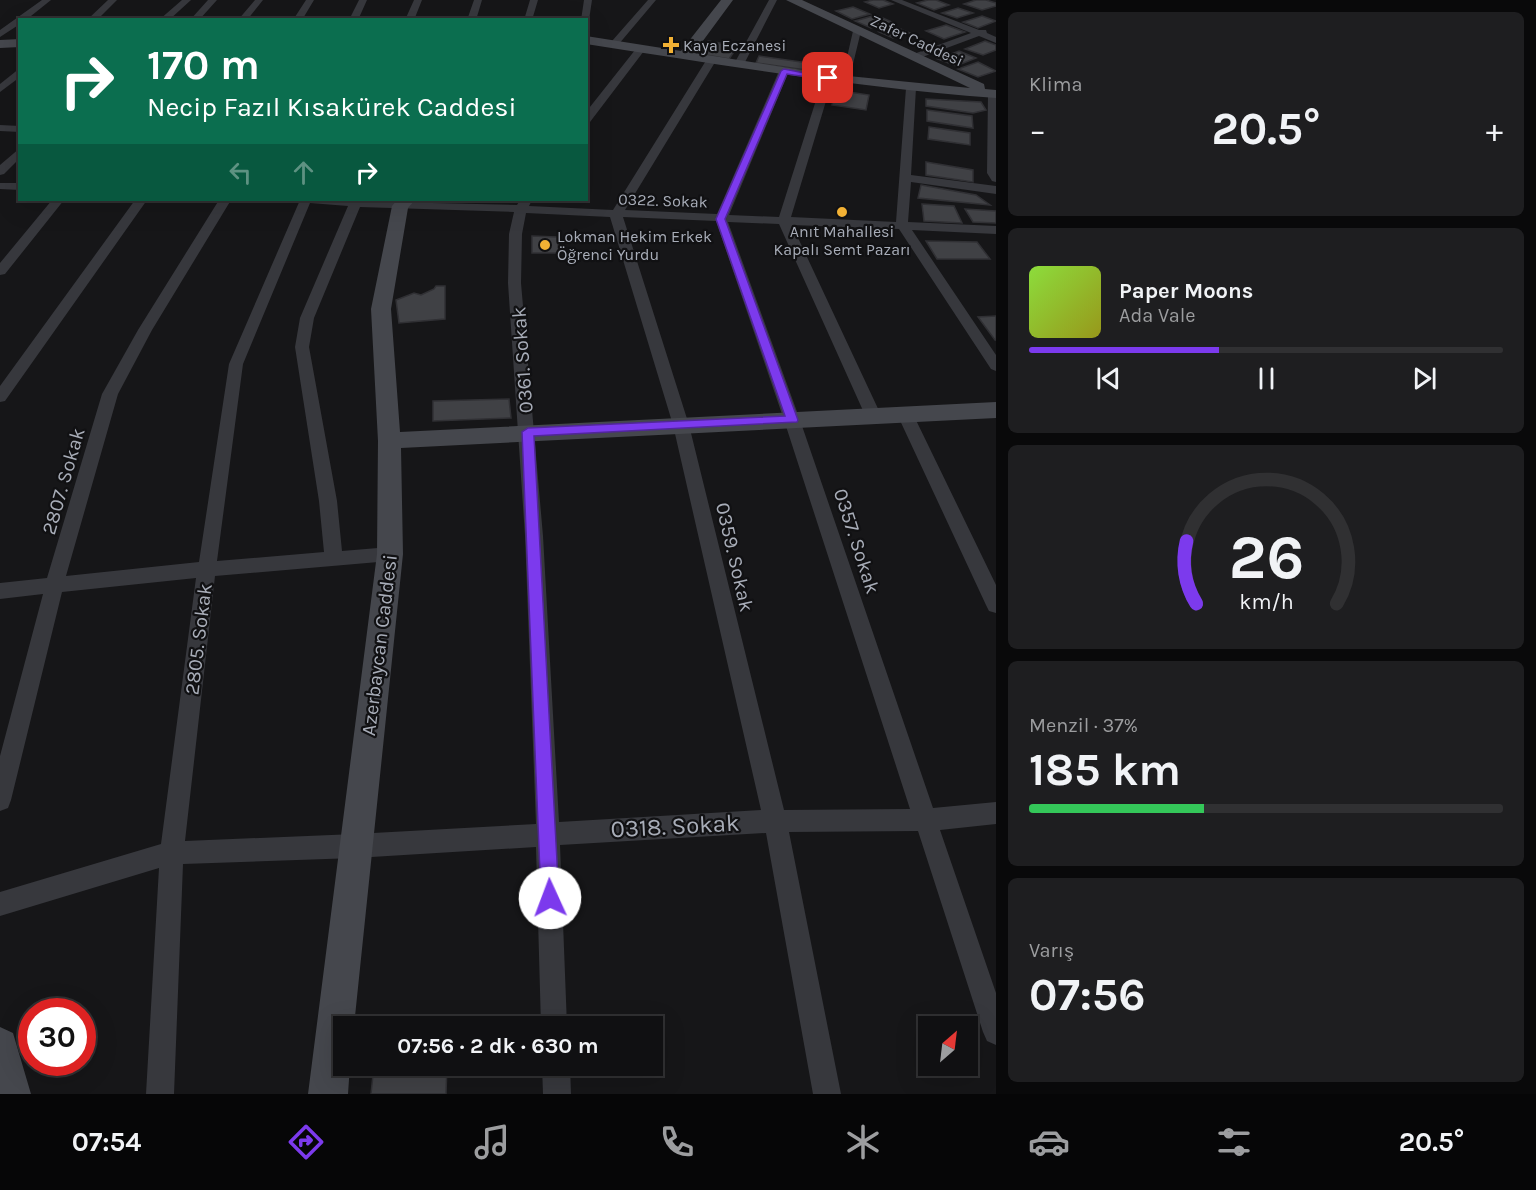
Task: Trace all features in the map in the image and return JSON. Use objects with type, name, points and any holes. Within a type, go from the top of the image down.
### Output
[{"type":"street","points":[[23,18],[47,0]]},
{"type":"street","points":[[93,18],[113,0]]},
{"type":"street","points":[[166,18],[186,0]]},
{"type":"street","points":[[197,18],[213,0]]},
{"type":"street","points":[[244,18],[259,0]]},
{"type":"street","points":[[298,18],[310,0]]},
{"type":"street","points":[[354,18],[363,0]]},
{"type":"street","points":[[410,18],[418,0]]},
{"type":"street","points":[[472,18],[478,0]]},
{"type":"street","points":[[529,18],[534,0]]},
{"type":"street","points":[[585,18],[588,0]]},
{"type":"street","points":[[615,43],[652,0]]},
{"type":"street","points":[[686,54],[727,0]]},
{"type":"street","points":[[740,64],[773,0]]},
{"type":"street","name":"Zafer Caddesi","points":[[792,0],[995,94]]},
{"type":"street","points":[[895,0],[996,40]]},
{"type":"street","points":[[0,34],[18,21]]},
{"type":"street","points":[[914,57],[996,28]]},
{"type":"street","points":[[848,64],[856,31]]},
{"type":"street","points":[[588,40],[828,78],[911,88],[995,94],[993,173],[996,179]]},
{"type":"street","points":[[0,44],[18,43]]},
{"type":"street","points":[[588,117],[642,47]]},
{"type":"street","points":[[616,214],[712,59]]},
{"type":"street","points":[[721,219],[784,71]]},
{"type":"street","points":[[0,89],[18,73]]},
{"type":"street","points":[[828,78],[784,221],[873,415]]},
{"type":"street","points":[[911,88],[902,225],[996,366]]},
{"type":"street","points":[[0,128],[18,129]]},
{"type":"street","points":[[0,172],[18,153]]},
{"type":"street","points":[[905,178],[996,190]]},
{"type":"street","points":[[0,186],[18,187]]},
{"type":"street","points":[[0,271],[57,201]]},
{"type":"street","points":[[0,398],[140,201]]},
{"type":"street","name":"2807. Sokak","points":[[0,800],[54,586],[110,394],[145,330],[224,201]]},
{"type":"street","name":"2805. Sokak","points":[[160,1094],[172,853],[207,568],[236,364],[306,201]]},
{"type":"street","points":[[334,558],[328,501],[302,347],[307,318],[356,201]]},
{"type":"street","name":"0322. Sokak","points":[[372,201],[522,204],[616,214],[996,230]]},
{"type":"street","name":"Azerbaycan Caddesi","points":[[328,1094],[390,554],[389,441],[381,309],[404,203]]},
{"type":"street","name":"0361. Sokak","points":[[522,204],[513,246],[528,432],[548,834],[554,1016]]},
{"type":"street","name":"0359. Sokak","points":[[616,214],[681,425],[775,820],[827,1094]]},
{"type":"street","name":"0357. Sokak","points":[[721,219],[792,420],[996,1032]]},
{"type":"street","points":[[389,441],[528,432],[996,410]]},
{"type":"street","points":[[905,414],[996,605]]},
{"type":"street","points":[[0,591],[207,568],[390,554]]},
{"type":"street","name":"0318. Sokak","points":[[0,904],[172,853],[355,846],[775,820],[926,820],[996,813]]},
{"type":"street","points":[[0,1046],[11,1094]]},
{"type":"street","points":[[555,1076],[556,1094]]},
{"type":"building","points":[[883,0],[893,4],[879,8],[865,2]]},
{"type":"building","points":[[936,0],[949,5],[934,10],[917,3]]},
{"type":"building","points":[[976,0],[996,3],[996,6],[982,10],[964,4]]},
{"type":"building","points":[[853,7],[870,14],[852,19],[836,11]]},
{"type":"building","points":[[958,8],[973,13],[957,18],[942,13]]},
{"type":"building","points":[[876,15],[892,22],[871,28],[855,21]]},
{"type":"building","points":[[982,16],[996,21],[978,28],[963,22]]},
{"type":"building","points":[[946,25],[965,32],[944,39],[926,31]]},
{"type":"building","points":[[896,27],[910,33],[893,38],[879,32]]},
{"type":"building","points":[[708,41],[738,46],[729,59],[700,54]]},
{"type":"building","points":[[985,41],[996,45],[996,50],[983,55],[965,49]]},
{"type":"building","points":[[959,51],[976,58],[956,66],[938,59]]},
{"type":"building","points":[[759,56],[809,63],[806,70],[756,63]]},
{"type":"building","points":[[978,62],[996,71],[978,77],[958,69]]},
{"type":"building","points":[[836,90],[869,95],[866,110],[832,105]]},
{"type":"building","points":[[926,99],[981,102],[986,110],[973,113],[926,106]]},
{"type":"building","points":[[927,110],[972,116],[973,128],[927,121]]},
{"type":"building","points":[[929,127],[970,133],[970,145],[928,139]]},
{"type":"building","points":[[926,162],[973,170],[973,182],[926,175]]},
{"type":"building","points":[[921,185],[976,195],[990,205],[918,198]]},
{"type":"building","points":[[922,204],[954,206],[962,223],[924,221]]},
{"type":"building","points":[[965,209],[996,211],[996,223],[973,222]]},
{"type":"building","name":"Lokman Hekim Erkek Öğrenci Yurdu","points":[[532,236],[557,237],[559,253],[532,253]]},
{"type":"building","points":[[926,241],[977,242],[990,259],[937,259]]},
{"type":"building","points":[[436,286],[445,286],[445,319],[399,323],[396,300],[414,293],[421,295]]},
{"type":"building","points":[[996,316],[996,340],[995,340],[978,317]]},
{"type":"building","points":[[509,399],[511,418],[433,421],[433,401]]},
{"type":"building","points":[[373,1076],[447,1076],[446,1094],[371,1094]]},
{"type":"place","name":"Kaya Eczanesi","points":[[671,45]]},
{"type":"place","name":"Anıt Mahallesi Kapalı Semt Pazarı","points":[[842,212]]},
{"type":"place","name":"Lokman Hekim Erkek Öğrenci Yurdu","points":[[545,245]]},
{"type":"route","points":[[550,898],[528,432],[792,420],[721,219],[784,71],[828,78]]}]
